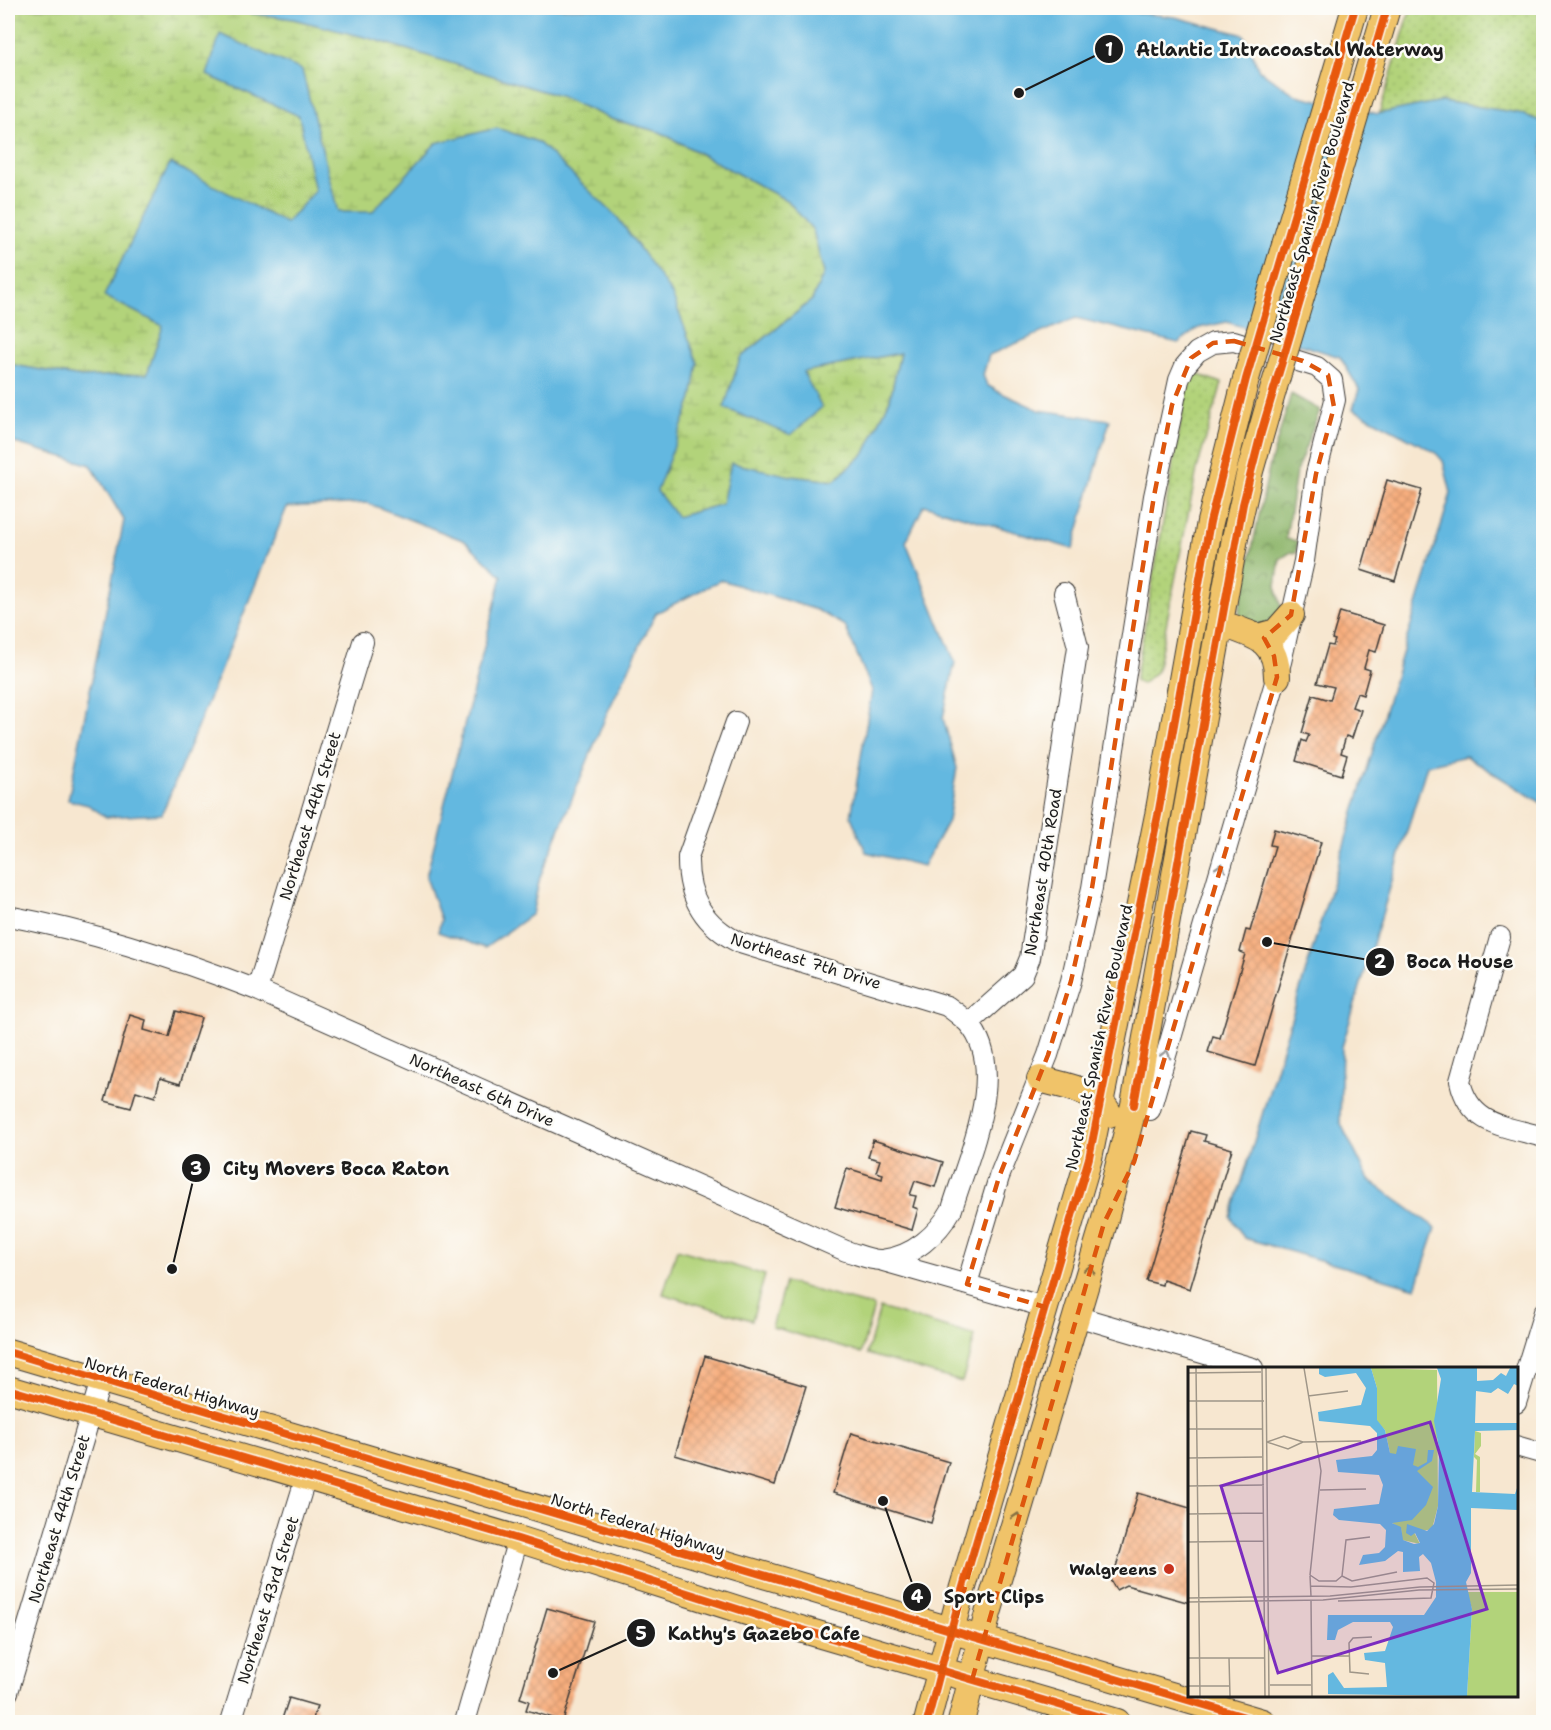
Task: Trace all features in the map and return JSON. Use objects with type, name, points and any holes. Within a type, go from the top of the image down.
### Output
[{"type":"main road","name":"Northeast Spanish River Boulevard","points":[[927,1722],[1089,1158],[1158,815],[1210,522],[1246,379],[1355,8]]},
{"type":"main road","name":"Northeast Spanish River Boulevard","points":[[961,1722],[981,1641],[1076,1316],[1142,1108],[1220,623],[1243,504],[1274,387],[1386,11]]},
{"type":"main road","points":[[1258,637],[1275,632],[1291,615]]},
{"type":"main road","points":[[1220,623],[1258,637],[1272,651],[1277,677]]},
{"type":"main road","points":[[1130,953],[1121,1077],[1127,1097],[1142,1108]]},
{"type":"main road","points":[[1040,1078],[1086,1092],[1101,1102],[1107,1110],[1113,1130],[1104,1223]]},
{"type":"main road","name":"North Federal Highway","points":[[8,1352],[981,1641],[1262,1722]]},
{"type":"main road","points":[[8,1389],[518,1539],[940,1671],[1118,1722]]},
{"type":"main road","points":[[458,1522],[501,1522],[514,1518],[530,1507]]},
{"type":"main road","points":[[518,1539],[534,1529],[555,1525],[590,1524]]},
{"type":"street","name":"Northeast Spanish River Boulevard","points":[[967,1284],[999,1177],[1040,1078],[1063,1011],[1087,911],[1154,496],[1172,405],[1185,366],[1197,352],[1213,343],[1242,343],[1311,364],[1328,375],[1334,387],[1334,407],[1316,474],[1304,561],[1277,677],[1142,1108]]},
{"type":"street","name":"Northeast 40th Road","points":[[969,1023],[1023,975],[1030,958],[1078,647],[1064,593]]},
{"type":"street","name":"Northeast 44th Street","points":[[257,990],[363,642]]},
{"type":"street","name":"Northeast 7th Drive","points":[[736,722],[688,857],[688,875],[699,909],[724,935],[740,943],[931,999],[947,1006],[969,1023]]},
{"type":"street","name":"Northeast 6th Drive","points":[[8,916],[119,941],[185,962],[257,990],[846,1251],[1045,1307]]},
{"type":"street","points":[[1500,937],[1460,1081],[1464,1098],[1476,1114],[1491,1122],[1544,1137]]},
{"type":"street","points":[[881,1260],[908,1253],[943,1225],[952,1209],[988,1081],[982,1045],[969,1023]]},
{"type":"street","points":[[1518,1396],[1544,1312]]},
{"type":"street","points":[[1076,1316],[1250,1367]]},
{"type":"street","name":"Northeast 44th Street","points":[[8,1692],[101,1380]]},
{"type":"street","points":[[1518,1447],[1544,1454]]},
{"type":"street","name":"Northeast 43rd Street","points":[[231,1722],[306,1477]]},
{"type":"street","points":[[465,1722],[518,1539]]},
{"type":"highlighted area","points":[[1234,341],[1303,361],[1328,375],[1334,407],[1316,474],[1291,615],[1264,638],[1274,656],[1277,677],[1134,1162],[1104,1223],[972,1680],[941,1671],[1045,1307],[967,1284],[999,1177],[1048,1055],[1071,981],[1092,888],[1154,496],[1172,405],[1191,358],[1213,343]]},
{"type":"green space","points":[[8,8],[240,8],[248,13],[293,19],[376,40],[559,96],[611,119],[660,132],[788,201],[813,230],[824,273],[812,300],[740,358],[802,372],[900,353],[890,399],[865,453],[834,481],[791,476],[722,504],[677,517],[147,375],[81,377],[8,364]]},
{"type":"green space","points":[[1411,8],[1543,8],[1543,122],[1519,113],[1441,101],[1379,114]]},
{"type":"green space","points":[[1193,373],[1222,383],[1197,469],[1157,671],[1142,684],[1135,681],[1188,381]]},
{"type":"green space","points":[[1291,394],[1320,410],[1296,472],[1286,539],[1298,541],[1296,553],[1291,552],[1280,559],[1276,586],[1282,610],[1264,626],[1241,620],[1239,610],[1269,468]]},
{"type":"green space","points":[[677,1249],[765,1275],[752,1320],[663,1294]]},
{"type":"green space","points":[[785,1282],[874,1307],[861,1353],[772,1327]]},
{"type":"green space","points":[[880,1308],[975,1336],[962,1382],[867,1354]]},
{"type":"water","points":[[240,8],[1097,8],[1175,17],[1244,35],[1259,70],[1296,95],[1378,114],[1441,101],[1519,113],[1543,122],[1543,804],[1466,756],[1427,765],[1342,1047],[1340,1122],[1369,1180],[1436,1228],[1416,1288],[1244,1238],[1231,1217],[1451,493],[1443,461],[1435,452],[1353,409],[1359,389],[1340,357],[1227,322],[1199,328],[1178,343],[1076,318],[989,355],[983,375],[987,385],[997,391],[1039,410],[1110,420],[1073,549],[924,505],[906,542],[955,662],[943,718],[957,768],[948,821],[923,866],[866,852],[851,817],[872,690],[845,626],[817,610],[721,580],[656,613],[608,711],[540,877],[532,914],[485,948],[438,932],[441,920],[426,877],[502,576],[465,541],[367,503],[287,507],[162,814],[106,817],[88,805],[68,800],[124,520],[91,465],[8,441],[8,364],[81,377],[147,374],[163,326],[104,296],[170,163],[286,223],[315,191],[299,116],[207,75],[220,34],[302,70],[338,212],[372,212],[436,143],[497,128],[538,142],[618,218],[672,294],[698,363],[692,399],[657,491],[677,517],[722,504],[731,463],[791,476],[834,481],[865,453],[890,399],[900,353],[803,372],[822,407],[791,435],[724,408],[740,358],[812,300],[824,273],[813,230],[788,201],[660,132],[611,119],[559,96],[376,40],[293,19],[248,13]]},
{"type":"building","points":[[1387,480],[1422,490],[1395,581],[1361,570]]},
{"type":"building","points":[[1340,612],[1384,625],[1376,652],[1369,650],[1364,668],[1370,670],[1363,695],[1357,693],[1352,707],[1361,710],[1352,738],[1346,736],[1341,753],[1347,755],[1341,775],[1296,761],[1302,740],[1306,742],[1309,735],[1302,733],[1313,695],[1330,700],[1334,687],[1317,683],[1328,645],[1333,646],[1335,640],[1332,639]]},
{"type":"building","points":[[1274,829],[1321,842],[1255,1066],[1208,1052],[1213,1036],[1220,1038],[1245,954],[1240,952],[1246,930],[1250,931],[1275,846],[1270,845]]},
{"type":"building","points":[[176,1011],[201,1018],[180,1084],[160,1078],[155,1097],[136,1091],[131,1108],[105,1101],[130,1015],[146,1020],[144,1030],[169,1037]]},
{"type":"building","points":[[1191,1131],[1206,1135],[1204,1141],[1232,1149],[1190,1289],[1163,1280],[1162,1285],[1146,1281]]},
{"type":"building","points":[[873,1140],[943,1162],[935,1187],[915,1181],[910,1195],[916,1196],[913,1207],[918,1209],[912,1230],[835,1207],[847,1168],[882,1179],[883,1174],[876,1172],[880,1160],[868,1157]]},
{"type":"building","points":[[705,1356],[806,1386],[775,1485],[675,1455]]},
{"type":"building","points":[[851,1433],[949,1462],[931,1523],[833,1493]]},
{"type":"building","points":[[1138,1493],[1188,1507],[1188,1602],[1126,1585],[1116,1590],[1106,1573],[1116,1567]]},
{"type":"building","points":[[547,1608],[594,1621],[563,1721],[526,1710],[529,1701],[520,1698]]},
{"type":"building","points":[[289,1698],[317,1706],[312,1722],[281,1722]]},
{"type":"cycle path","points":[[927,1722],[958,1604],[1089,1158],[1158,815],[1210,522],[1246,379],[1355,8]]},
{"type":"cycle path","points":[[1134,1105],[1243,504],[1261,433],[1387,8]]},
{"type":"cycle path","points":[[8,1352],[1262,1722]]},
{"type":"cycle path","points":[[8,1389],[518,1539],[797,1628],[1117,1722]]},
{"type":"place","name":"Atlantic Intracoastal Waterway","points":[[1019,93]]},
{"type":"place","name":"Boca House","points":[[1267,942]]},
{"type":"place","name":"City Movers Boca Raton","points":[[172,1269]]},
{"type":"place","name":"Sport Clips","points":[[883,1501]]},
{"type":"place","name":"Walgreens","points":[[1169,1569]]},
{"type":"place","name":"Kathy's Gazebo Cafe","points":[[553,1673]]}]
